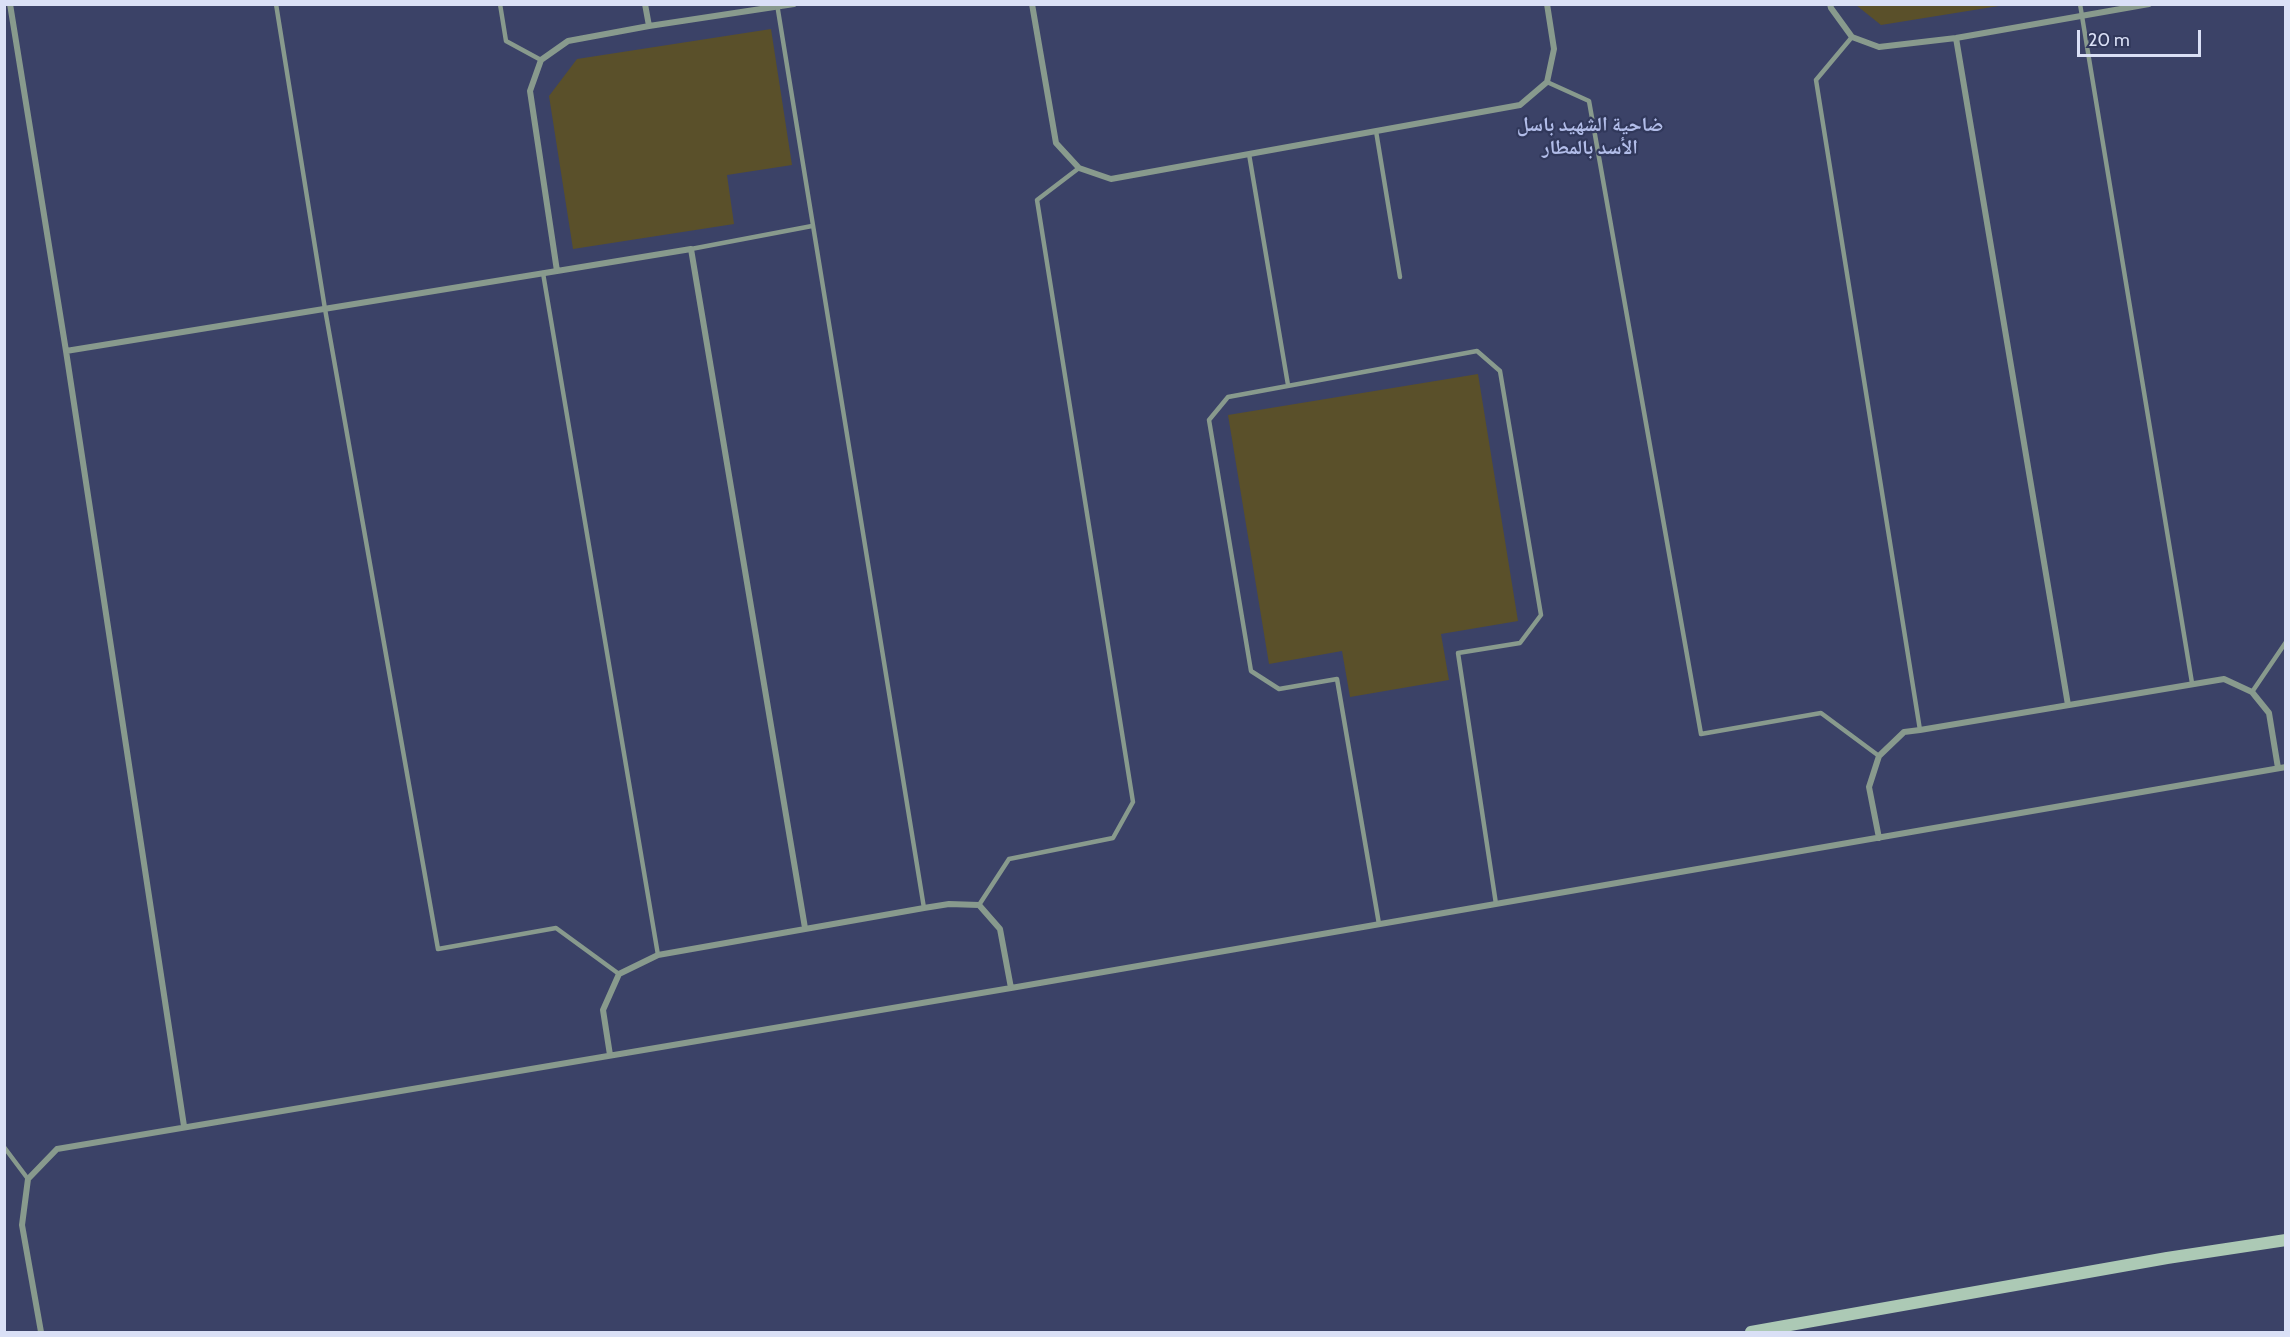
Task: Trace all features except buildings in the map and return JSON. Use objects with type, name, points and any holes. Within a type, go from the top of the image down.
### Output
[{"type":"main road","points":[[1751,1332],[2167,1258],[2286,1240]]},
{"type":"street","points":[[10,4],[66,351],[184,1126]]},
{"type":"street","points":[[645,4],[649,26]]},
{"type":"street","points":[[557,272],[530,91],[541,60],[568,41],[794,4]]},
{"type":"street","points":[[1032,4],[1056,143],[1078,168],[1111,179],[1520,105],[1547,82],[1554,49],[1547,4]]},
{"type":"street","points":[[1830,4],[1852,38],[1879,47],[1956,38],[2149,4]]},
{"type":"street","points":[[1956,38],[2068,705]]},
{"type":"street","points":[[66,351],[690,249],[805,928]]},
{"type":"street","points":[[1879,838],[1869,787],[1879,756],[1904,732],[2224,679],[2252,692],[2269,713],[2278,768]]},
{"type":"street","points":[[41,1332],[21,1225],[28,1179],[57,1149],[2286,767]]},
{"type":"street","points":[[610,1055],[603,1010],[619,974],[658,955],[805,928],[949,904],[979,905],[1000,929],[1011,987]]},
{"type":"lane","points":[[276,4],[325,309],[438,949],[556,928],[619,974]]},
{"type":"lane","points":[[500,4],[506,41],[541,60]]},
{"type":"lane","points":[[2080,4],[2192,683]]},
{"type":"lane","points":[[777,6],[924,908]]},
{"type":"lane","points":[[1852,38],[1816,80],[1920,730]]},
{"type":"lane","points":[[1547,82],[1589,101],[1701,734],[1821,713],[1879,756]]},
{"type":"lane","points":[[1376,131],[1400,277]]},
{"type":"lane","points":[[1249,154],[1288,385]]},
{"type":"lane","points":[[979,905],[1009,859],[1113,838],[1133,802],[1037,201],[1078,168]]},
{"type":"lane","points":[[690,249],[812,226]]},
{"type":"lane","points":[[543,273],[658,955]]},
{"type":"lane","points":[[1379,924],[1337,679],[1279,689],[1251,671],[1209,420],[1228,397],[1477,351],[1500,371],[1541,615],[1520,643],[1458,653],[1496,904]]},
{"type":"lane","points":[[2252,692],[2286,642]]},
{"type":"lane","points":[[4,1147],[28,1179]]},
{"type":"shaded area","points":[[1856,4],[2005,5],[1881,25]]},
{"type":"shaded area","points":[[771,29],[792,165],[727,175],[734,224],[573,249],[549,96],[577,59]]},
{"type":"shaded area","points":[[1478,374],[1518,621],[1441,634],[1449,680],[1350,697],[1342,651],[1269,664],[1228,415]]},
{"type":"district","name":"ضاحية الشهيد باسل الأسد بالمطار","points":[[1590,136]]}]
